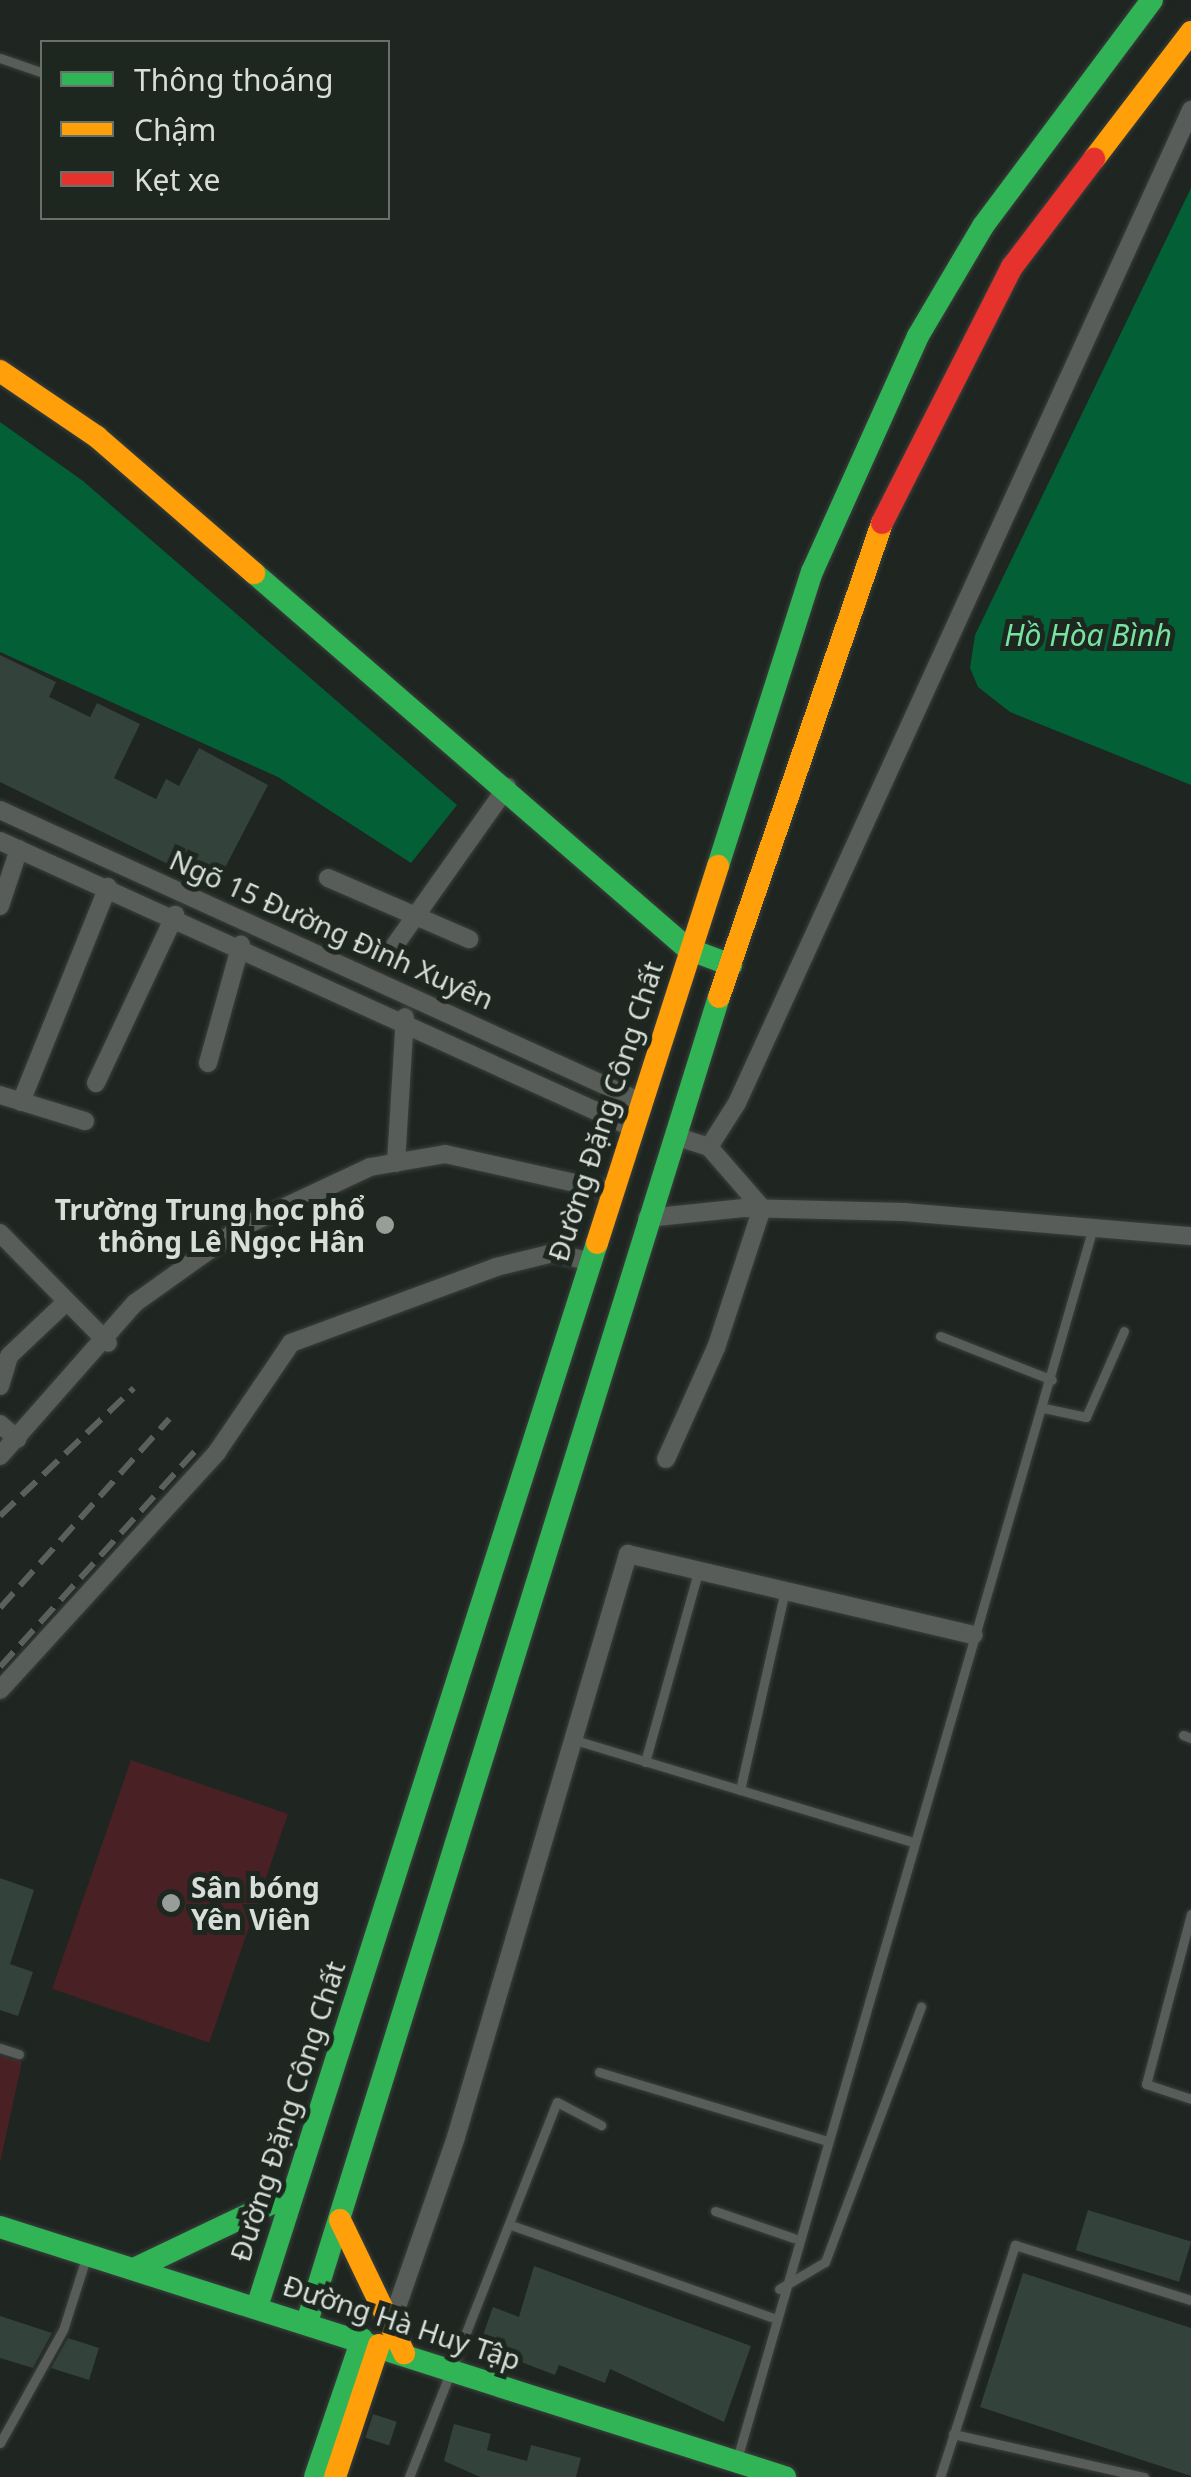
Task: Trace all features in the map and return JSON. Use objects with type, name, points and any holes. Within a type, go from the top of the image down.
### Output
[{"type":"main road","name":"Đường Đặng Công Chất","points":[[256,2306],[639,1101],[812,572],[918,336],[1032,152],[1152,0]]},
{"type":"main road","points":[[307,2322],[647,1218],[854,586],[928,419],[1022,254],[1191,32]]},
{"type":"main road","points":[[0,371],[97,436],[507,787],[688,949],[731,965]]},
{"type":"main road","points":[[580,1286],[624,1297]]},
{"type":"main road","points":[[134,2269],[291,2194]]},
{"type":"main road","points":[[334,2477],[378,2336],[340,2220]]},
{"type":"main road","name":"Đường Hà Huy Tập","points":[[0,2227],[307,2322],[378,2336],[404,2353],[784,2477]]},
{"type":"main road","points":[[315,2477],[378,2336]]},
{"type":"street","points":[[709,1147],[737,1103],[1191,110]]},
{"type":"street","points":[[396,945],[507,787]]},
{"type":"street","name":"Ngõ 15 Đường Đình Xuyên","points":[[0,810],[639,1101]]},
{"type":"street","name":"Ngõ 15 Đường Đình Xuyên","points":[[0,841],[405,1018],[632,1128]]},
{"type":"street","points":[[0,906],[20,850]]},
{"type":"street","points":[[328,878],[412,920],[469,940]]},
{"type":"street","points":[[22,1102],[108,887]]},
{"type":"street","points":[[200,926],[210,904]]},
{"type":"street","points":[[96,1083],[175,915]]},
{"type":"street","points":[[208,1063],[241,944]]},
{"type":"street","points":[[396,1163],[405,1018]]},
{"type":"street","points":[[0,1095],[85,1121]]},
{"type":"street","points":[[675,1136],[709,1147],[762,1208]]},
{"type":"street","points":[[0,1456],[108,1343],[135,1302],[240,1228],[396,1163],[446,1154],[611,1192]]},
{"type":"street","points":[[666,1459],[716,1348],[762,1208]]},
{"type":"street","points":[[647,1218],[762,1208],[1191,1236]]},
{"type":"street","points":[[0,1232],[63,1305],[108,1343]]},
{"type":"street","points":[[0,1690],[217,1452],[291,1343],[496,1267],[553,1253],[589,1261]]},
{"type":"street","points":[[0,1386],[10,1356],[63,1305]]},
{"type":"street","points":[[0,1424],[18,1438]]},
{"type":"street","points":[[378,2336],[575,1740],[628,1554],[974,1635]]},
{"type":"lane","points":[[0,58],[40,72]]},
{"type":"lane","points":[[736,2461],[770,2317],[1044,1408],[1093,1228]]},
{"type":"lane","points":[[1044,1408],[1086,1417],[1124,1331]]},
{"type":"lane","points":[[940,1336],[1052,1380]]},
{"type":"lane","points":[[645,1762],[699,1570]]},
{"type":"lane","points":[[740,1790],[785,1590]]},
{"type":"lane","points":[[575,1740],[913,1842]]},
{"type":"lane","points":[[1191,1914],[1146,2084],[1191,2099]]},
{"type":"lane","points":[[779,2289],[825,2262],[921,2006]]},
{"type":"lane","points":[[0,2048],[19,2054]]},
{"type":"lane","points":[[598,2072],[824,2140]]},
{"type":"lane","points":[[410,2477],[457,2370],[556,2102],[601,2126]]},
{"type":"lane","points":[[716,2211],[794,2238]]},
{"type":"lane","points":[[511,2225],[770,2317]]},
{"type":"lane","points":[[940,2477],[1015,2246],[1191,2300]]},
{"type":"lane","points":[[0,2443],[63,2330],[87,2254]]},
{"type":"lane","points":[[953,2434],[1144,2477]]},
{"type":"shaded area","name":"Sân bóng Yên Viên","points":[[131,1760],[288,1814],[209,2043],[52,1989]]},
{"type":"shaded area","points":[[0,2056],[22,2062],[0,2163]]},
{"type":"water","name":"Hồ Hòa Bình","points":[[1191,188],[1191,785],[1010,712],[978,687],[970,668],[975,635]]},
{"type":"water","points":[[0,422],[83,481],[457,805],[411,863],[278,777],[0,652]]},
{"type":"building","points":[[0,655],[56,682],[49,697],[90,717],[97,703],[140,724],[114,778],[156,799],[166,779],[179,786],[199,748],[268,785],[215,887],[0,782]]},
{"type":"building","points":[[0,1878],[34,1890],[10,1964],[33,1972],[18,2016],[0,2010]]},
{"type":"building","points":[[1088,2210],[1191,2241],[1179,2282],[1076,2250]]},
{"type":"building","points":[[534,2266],[751,2346],[724,2422],[610,2369],[605,2383],[559,2365],[555,2375],[479,2346],[493,2307],[519,2317]]},
{"type":"building","points":[[1023,2273],[1191,2328],[1191,2476],[980,2407]]},
{"type":"building","points":[[0,2316],[52,2333],[33,2368],[0,2358]]},
{"type":"building","points":[[68,2338],[99,2348],[89,2380],[51,2368]]},
{"type":"building","points":[[373,2414],[397,2422],[389,2446],[365,2438]]},
{"type":"building","points":[[454,2424],[491,2434],[487,2450],[527,2461],[531,2445],[581,2458],[576,2477],[480,2477],[444,2461]]},
{"type":"railway","points":[[0,1516],[134,1388]]},
{"type":"railway","points":[[0,1608],[169,1419]]},
{"type":"railway","points":[[0,1667],[197,1449]]},
{"type":"traffic: fast","points":[[718,866],[812,572],[918,336],[983,226],[1152,0]]},
{"type":"traffic: fast","points":[[254,573],[688,949],[731,965]]},
{"type":"traffic: fast","points":[[307,2322],[719,997]]},
{"type":"traffic: fast","points":[[257,2307],[597,1243]]},
{"type":"traffic: fast","points":[[134,2269],[291,2194]]},
{"type":"traffic: fast","points":[[0,2227],[785,2477]]},
{"type":"traffic: fast","points":[[315,2477],[362,2339]]},
{"type":"traffic: slow","points":[[1094,159],[1191,32]]},
{"type":"traffic: slow","points":[[0,371],[97,437],[254,573]]},
{"type":"traffic: slow","points":[[719,997],[882,523]]},
{"type":"traffic: slow","points":[[597,1243],[718,866]]},
{"type":"traffic: slow","points":[[340,2220],[404,2353]]},
{"type":"traffic: slow","points":[[335,2477],[379,2345]]},
{"type":"traffic: jam","points":[[882,523],[1012,267],[1094,159]]},
{"type":"place","name":"Trường Trung học phổ thông Lê Ngọc Hân","points":[[385,1225]]},
{"type":"place","name":"Sân bóng Yên Viên","points":[[171,1903]]}]
